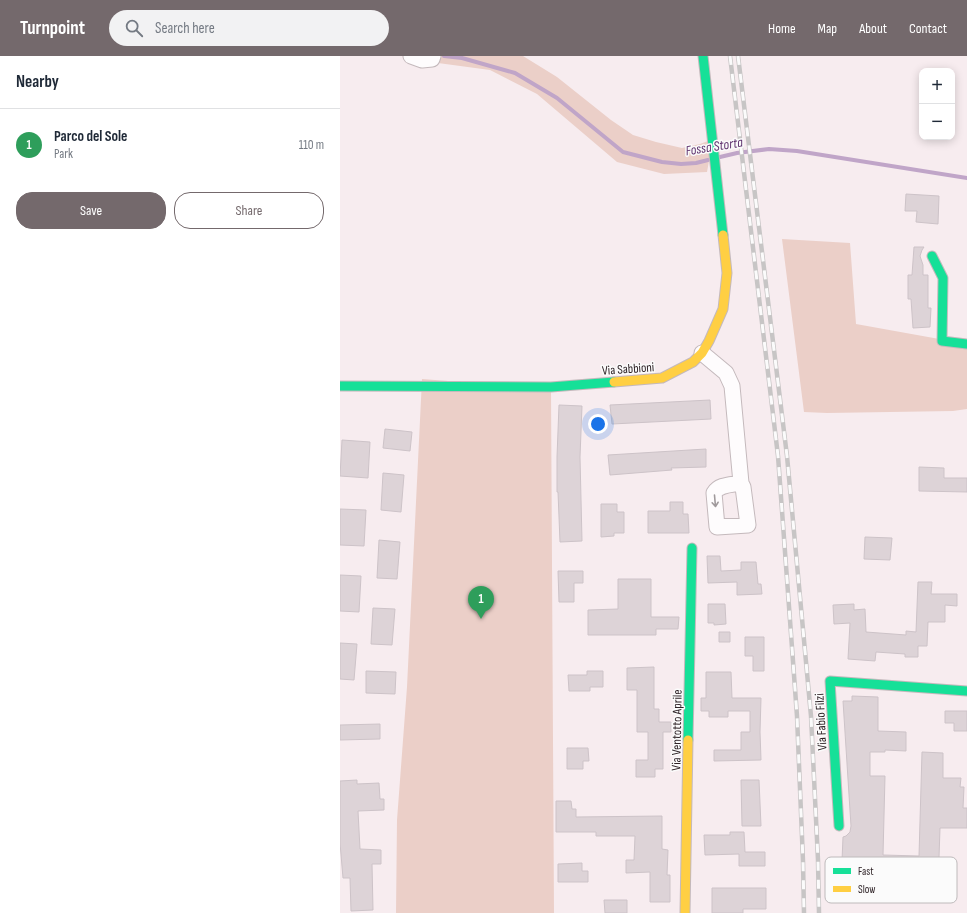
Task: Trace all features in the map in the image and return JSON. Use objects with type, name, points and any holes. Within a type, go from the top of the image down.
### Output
[{"type":"street","points":[[411,56],[422,60],[433,57]]},
{"type":"street","name":"Via Sabbioni","points":[[340,386],[551,386],[662,378],[693,362],[709,341],[723,310],[726,273],[702,56]]},
{"type":"street","points":[[932,256],[943,278],[942,341],[967,344]]},
{"type":"street","points":[[702,352],[726,373],[732,386],[741,483]]},
{"type":"street","name":"Via Ventotto Aprile","points":[[685,913],[692,548]]},
{"type":"street","name":"Via Fabio Filzi","points":[[839,826],[830,681],[967,691]]},
{"type":"shaded area","points":[[408,56],[523,56],[557,77],[611,120],[633,135],[682,148],[713,139],[707,172],[664,174],[617,162],[537,94],[490,70],[438,63],[428,64]]},
{"type":"shaded area","points":[[782,239],[850,243],[856,324],[967,344],[967,409],[953,411],[804,412]]},
{"type":"shaded area","points":[[422,379],[551,389],[554,913],[396,913],[397,820],[407,687]]},
{"type":"building","points":[[906,194],[939,196],[938,224],[916,222],[917,211],[905,211]]},
{"type":"building","points":[[914,247],[924,247],[920,256],[923,265],[923,275],[928,275],[928,308],[931,308],[930,327],[913,328],[911,299],[908,299],[908,275],[912,275]]},
{"type":"building","points":[[710,400],[711,419],[612,424],[610,405]]},
{"type":"building","points":[[559,405],[582,406],[580,457],[582,541],[560,542],[557,492]]},
{"type":"building","points":[[385,429],[412,432],[410,451],[383,448]]},
{"type":"building","points":[[342,440],[370,442],[368,478],[340,476]]},
{"type":"building","points":[[706,449],[706,467],[671,468],[672,470],[610,475],[608,455]]},
{"type":"building","points":[[919,467],[944,468],[944,478],[967,478],[967,492],[919,491]]},
{"type":"building","points":[[383,473],[404,475],[401,512],[381,510]]},
{"type":"building","points":[[670,502],[683,502],[683,514],[688,514],[689,533],[648,533],[648,511],[670,511]]},
{"type":"building","points":[[601,504],[617,504],[617,512],[624,512],[624,533],[614,533],[614,536],[601,537]]},
{"type":"building","points":[[340,509],[366,510],[364,546],[340,545]]},
{"type":"building","points":[[865,537],[892,538],[890,560],[864,559]]},
{"type":"building","points":[[379,540],[400,542],[397,579],[377,578]]},
{"type":"building","points":[[707,556],[720,556],[721,571],[741,570],[741,562],[756,562],[758,584],[761,584],[762,594],[737,595],[737,582],[708,583]]},
{"type":"building","points":[[558,571],[583,571],[583,583],[574,583],[574,602],[559,602]]},
{"type":"building","points":[[340,575],[361,576],[359,612],[340,611]]},
{"type":"building","points":[[618,579],[651,579],[651,617],[679,617],[678,629],[656,629],[656,635],[588,635],[588,610],[618,609]]},
{"type":"building","points":[[918,582],[932,582],[931,594],[957,594],[957,606],[945,605],[945,622],[928,622],[927,646],[918,646],[918,657],[905,657],[905,654],[876,652],[875,661],[848,659],[850,623],[834,624],[833,605],[854,604],[854,610],[865,609],[866,632],[906,635],[906,631],[916,632]]},
{"type":"building","points":[[708,604],[725,604],[726,624],[714,625],[714,623],[708,623]]},
{"type":"building","points":[[373,608],[395,609],[392,645],[371,644]]},
{"type":"building","points":[[719,632],[730,632],[730,642],[719,642]]},
{"type":"building","points":[[745,637],[764,637],[764,671],[753,671],[753,656],[745,656]]},
{"type":"building","points":[[340,643],[357,644],[354,680],[340,679]]},
{"type":"building","points":[[654,667],[654,709],[659,709],[659,722],[671,722],[671,732],[663,732],[663,769],[655,769],[655,777],[636,777],[636,760],[648,760],[648,732],[637,732],[637,690],[627,690],[627,668]]},
{"type":"building","points":[[366,671],[396,672],[395,694],[366,693]]},
{"type":"building","points":[[587,671],[603,671],[603,687],[590,687],[590,691],[569,691],[568,675],[587,675]]},
{"type":"building","points":[[706,672],[731,672],[732,698],[761,698],[761,760],[714,761],[714,750],[741,750],[741,732],[750,732],[750,711],[728,711],[728,717],[709,717],[709,711],[701,711],[701,698],[706,698]]},
{"type":"building","points":[[852,696],[878,697],[878,731],[906,732],[906,751],[885,750],[885,752],[870,752],[870,776],[885,776],[883,855],[919,856],[922,752],[943,753],[943,778],[961,778],[960,787],[964,787],[963,808],[967,808],[967,828],[940,828],[939,857],[842,857],[843,837],[850,832],[851,826],[843,701],[852,701]]},
{"type":"building","points":[[945,711],[967,711],[967,731],[954,731],[954,723],[945,723]]},
{"type":"building","points":[[380,724],[380,739],[340,740],[340,725]]},
{"type":"building","points":[[567,748],[588,748],[589,761],[583,761],[583,769],[567,769]]},
{"type":"building","points":[[357,780],[357,784],[379,783],[380,799],[384,799],[384,810],[358,811],[360,849],[381,850],[381,864],[372,864],[373,910],[351,911],[350,878],[343,878],[340,843],[340,781]]},
{"type":"building","points":[[741,780],[759,780],[761,826],[742,826]]},
{"type":"building","points":[[556,801],[571,801],[572,809],[576,809],[576,817],[662,816],[662,849],[668,850],[667,875],[670,875],[670,902],[650,902],[650,872],[626,873],[626,860],[634,860],[635,836],[596,836],[596,832],[556,832]]},
{"type":"building","points":[[730,832],[744,832],[745,852],[765,852],[765,866],[739,866],[739,854],[705,855],[704,835],[730,835]]},
{"type":"building","points":[[582,863],[582,871],[588,871],[588,882],[558,882],[558,864]]},
{"type":"building","points":[[712,888],[766,888],[766,909],[743,909],[743,913],[712,913]]},
{"type":"building","points":[[604,900],[627,900],[627,913],[605,913]]},
{"type":"waterway","name":"Fossa Storta","points":[[444,56],[462,58],[515,73],[557,98],[623,152],[662,162],[681,164],[696,163],[708,160]]},
{"type":"waterway","name":"Fossa Storta","points":[[720,157],[737,153],[769,149],[797,151],[967,178]]},
{"type":"railway","points":[[730,56],[778,456],[797,716],[804,913]]},
{"type":"railway","points":[[738,56],[787,456],[811,716],[819,913]]},
{"type":"traffic: fast","points":[[703,56],[723,235]]},
{"type":"traffic: fast","points":[[932,256],[943,278],[942,341],[967,344]]},
{"type":"traffic: fast","points":[[340,386],[551,387],[614,382]]},
{"type":"traffic: fast","points":[[688,740],[692,548]]},
{"type":"traffic: fast","points":[[839,826],[830,681],[967,691]]},
{"type":"traffic: slow","points":[[614,382],[662,378],[693,362],[702,353],[723,309],[727,273],[723,235]]},
{"type":"traffic: slow","points":[[685,913],[688,740]]},
{"type":"place","name":"Parco del Sole","points":[[481,619]]}]
